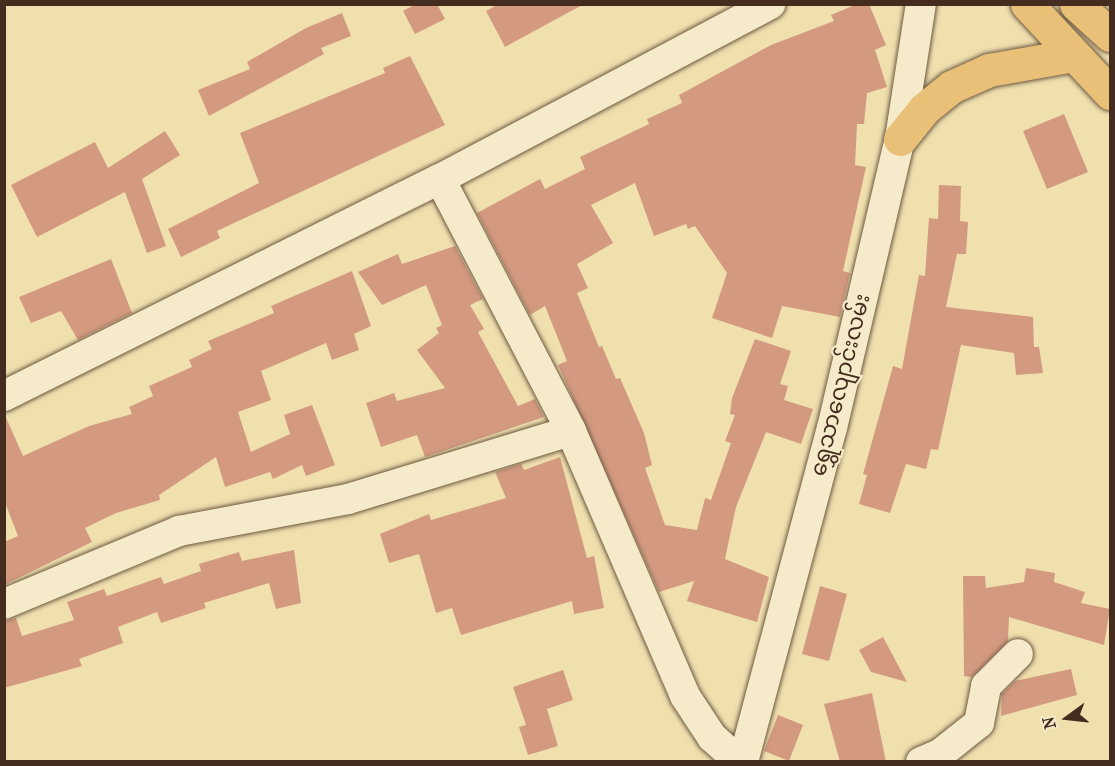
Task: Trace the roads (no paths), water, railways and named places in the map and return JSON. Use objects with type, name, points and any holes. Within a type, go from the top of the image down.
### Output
[{"type":"highway","points":[[1027,4],[1110,93]]},
{"type":"highway","points":[[1076,4],[1110,35]]},
{"type":"highway","points":[[900,139],[924,110],[951,87],[989,69],[1074,55]]},
{"type":"street","points":[[4,396],[440,179],[771,4]]},
{"type":"street","name":"ရွှေသာလျောင်းလမ်း","points":[[741,762],[832,428],[900,139],[921,4]]},
{"type":"street","points":[[440,179],[571,431],[685,696],[712,737],[741,762]]},
{"type":"street","points":[[4,604],[179,531],[348,499],[571,431]]},
{"type":"street","points":[[921,762],[940,754],[979,723],[986,686],[1018,654]]}]
